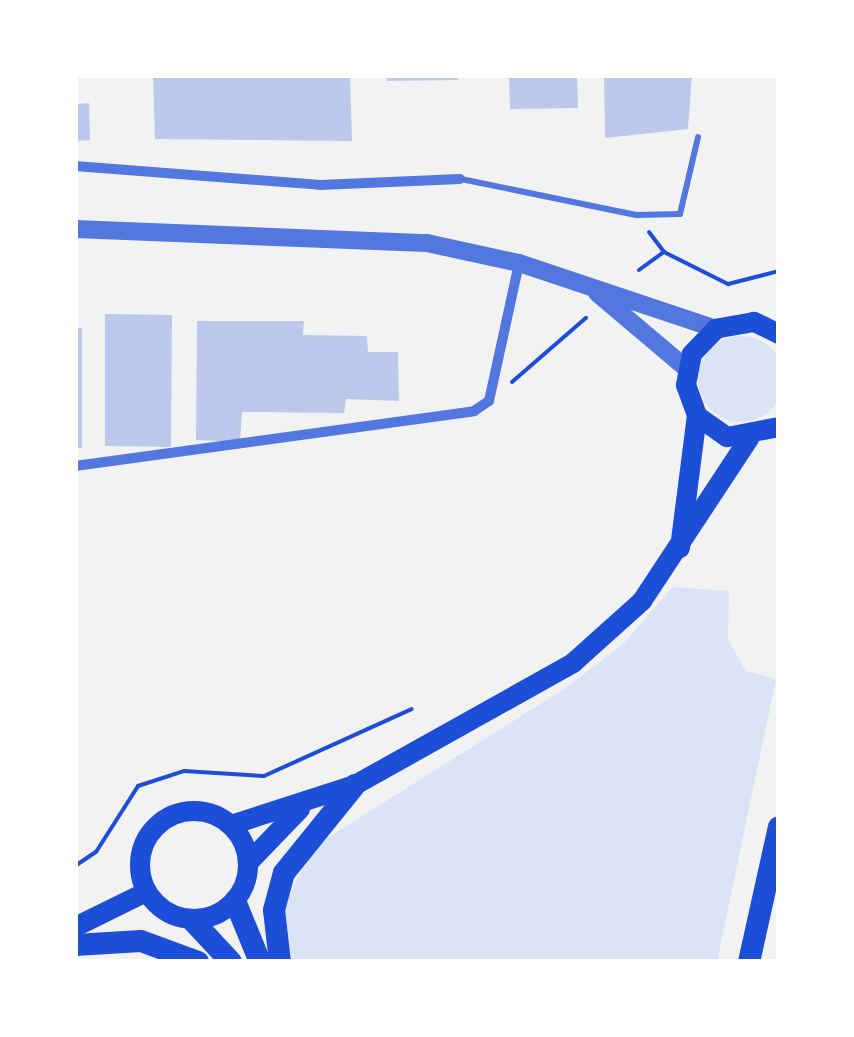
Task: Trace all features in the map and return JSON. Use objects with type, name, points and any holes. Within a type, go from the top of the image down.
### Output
[{"type":"highway","points":[[280,962],[274,910],[284,873],[356,785]]},
{"type":"highway","points":[[749,962],[779,827]]},
{"type":"highway","points":[[235,901],[260,962]]},
{"type":"highway","points":[[192,920],[231,962]]},
{"type":"highway","points":[[75,944],[142,941],[198,962]]},
{"type":"main road","points":[[679,550],[698,416],[687,368],[716,329],[754,322],[779,334]]},
{"type":"main road","points":[[698,416],[749,439]]},
{"type":"main road","points":[[230,825],[302,808],[356,785],[573,663],[642,601],[749,439],[779,428]]},
{"type":"main road","points":[[248,863],[230,825],[200,810],[167,817],[139,858],[146,892],[165,912],[192,920],[235,901],[248,863],[302,808]]},
{"type":"main road","points":[[75,927],[146,892]]},
{"type":"street","points":[[75,166],[320,186],[460,179]]},
{"type":"street","points":[[75,230],[407,242],[519,262],[597,293],[716,329]]},
{"type":"street","points":[[75,466],[318,436],[489,402],[519,262]]},
{"type":"street","points":[[597,293],[687,368]]},
{"type":"lane","points":[[460,179],[637,216],[680,214],[698,136]]},
{"type":"path","points":[[637,216],[664,252],[728,284],[779,271]]},
{"type":"path","points":[[639,270],[664,252]]},
{"type":"path","points":[[489,402],[586,318]]},
{"type":"path","points":[[75,866],[96,852],[138,786],[184,771],[264,776],[412,708]]},
{"type":"shaded area","points":[[733,336],[749,336],[772,348],[781,362],[781,396],[772,410],[749,422],[733,422],[717,415],[705,403],[698,387],[698,371],[705,355],[717,343]]},
{"type":"shaded area","points":[[673,587],[729,591],[728,640],[746,671],[776,679],[717,962],[292,962],[284,906],[313,847],[564,689],[622,645]]},
{"type":"building","points":[[153,75],[350,75],[352,141],[155,139]]},
{"type":"building","points":[[387,75],[458,75],[458,80],[387,81]]},
{"type":"building","points":[[509,75],[577,75],[578,108],[510,109]]},
{"type":"building","points":[[604,75],[692,75],[688,129],[605,138]]},
{"type":"building","points":[[89,103],[90,140],[75,141],[75,104]]},
{"type":"building","points":[[105,314],[172,315],[171,447],[105,446]]},
{"type":"building","points":[[197,321],[304,321],[303,335],[367,336],[368,352],[398,352],[399,401],[346,399],[344,413],[242,412],[240,442],[196,440]]},
{"type":"building","points":[[75,328],[82,328],[82,448],[75,448]]}]
